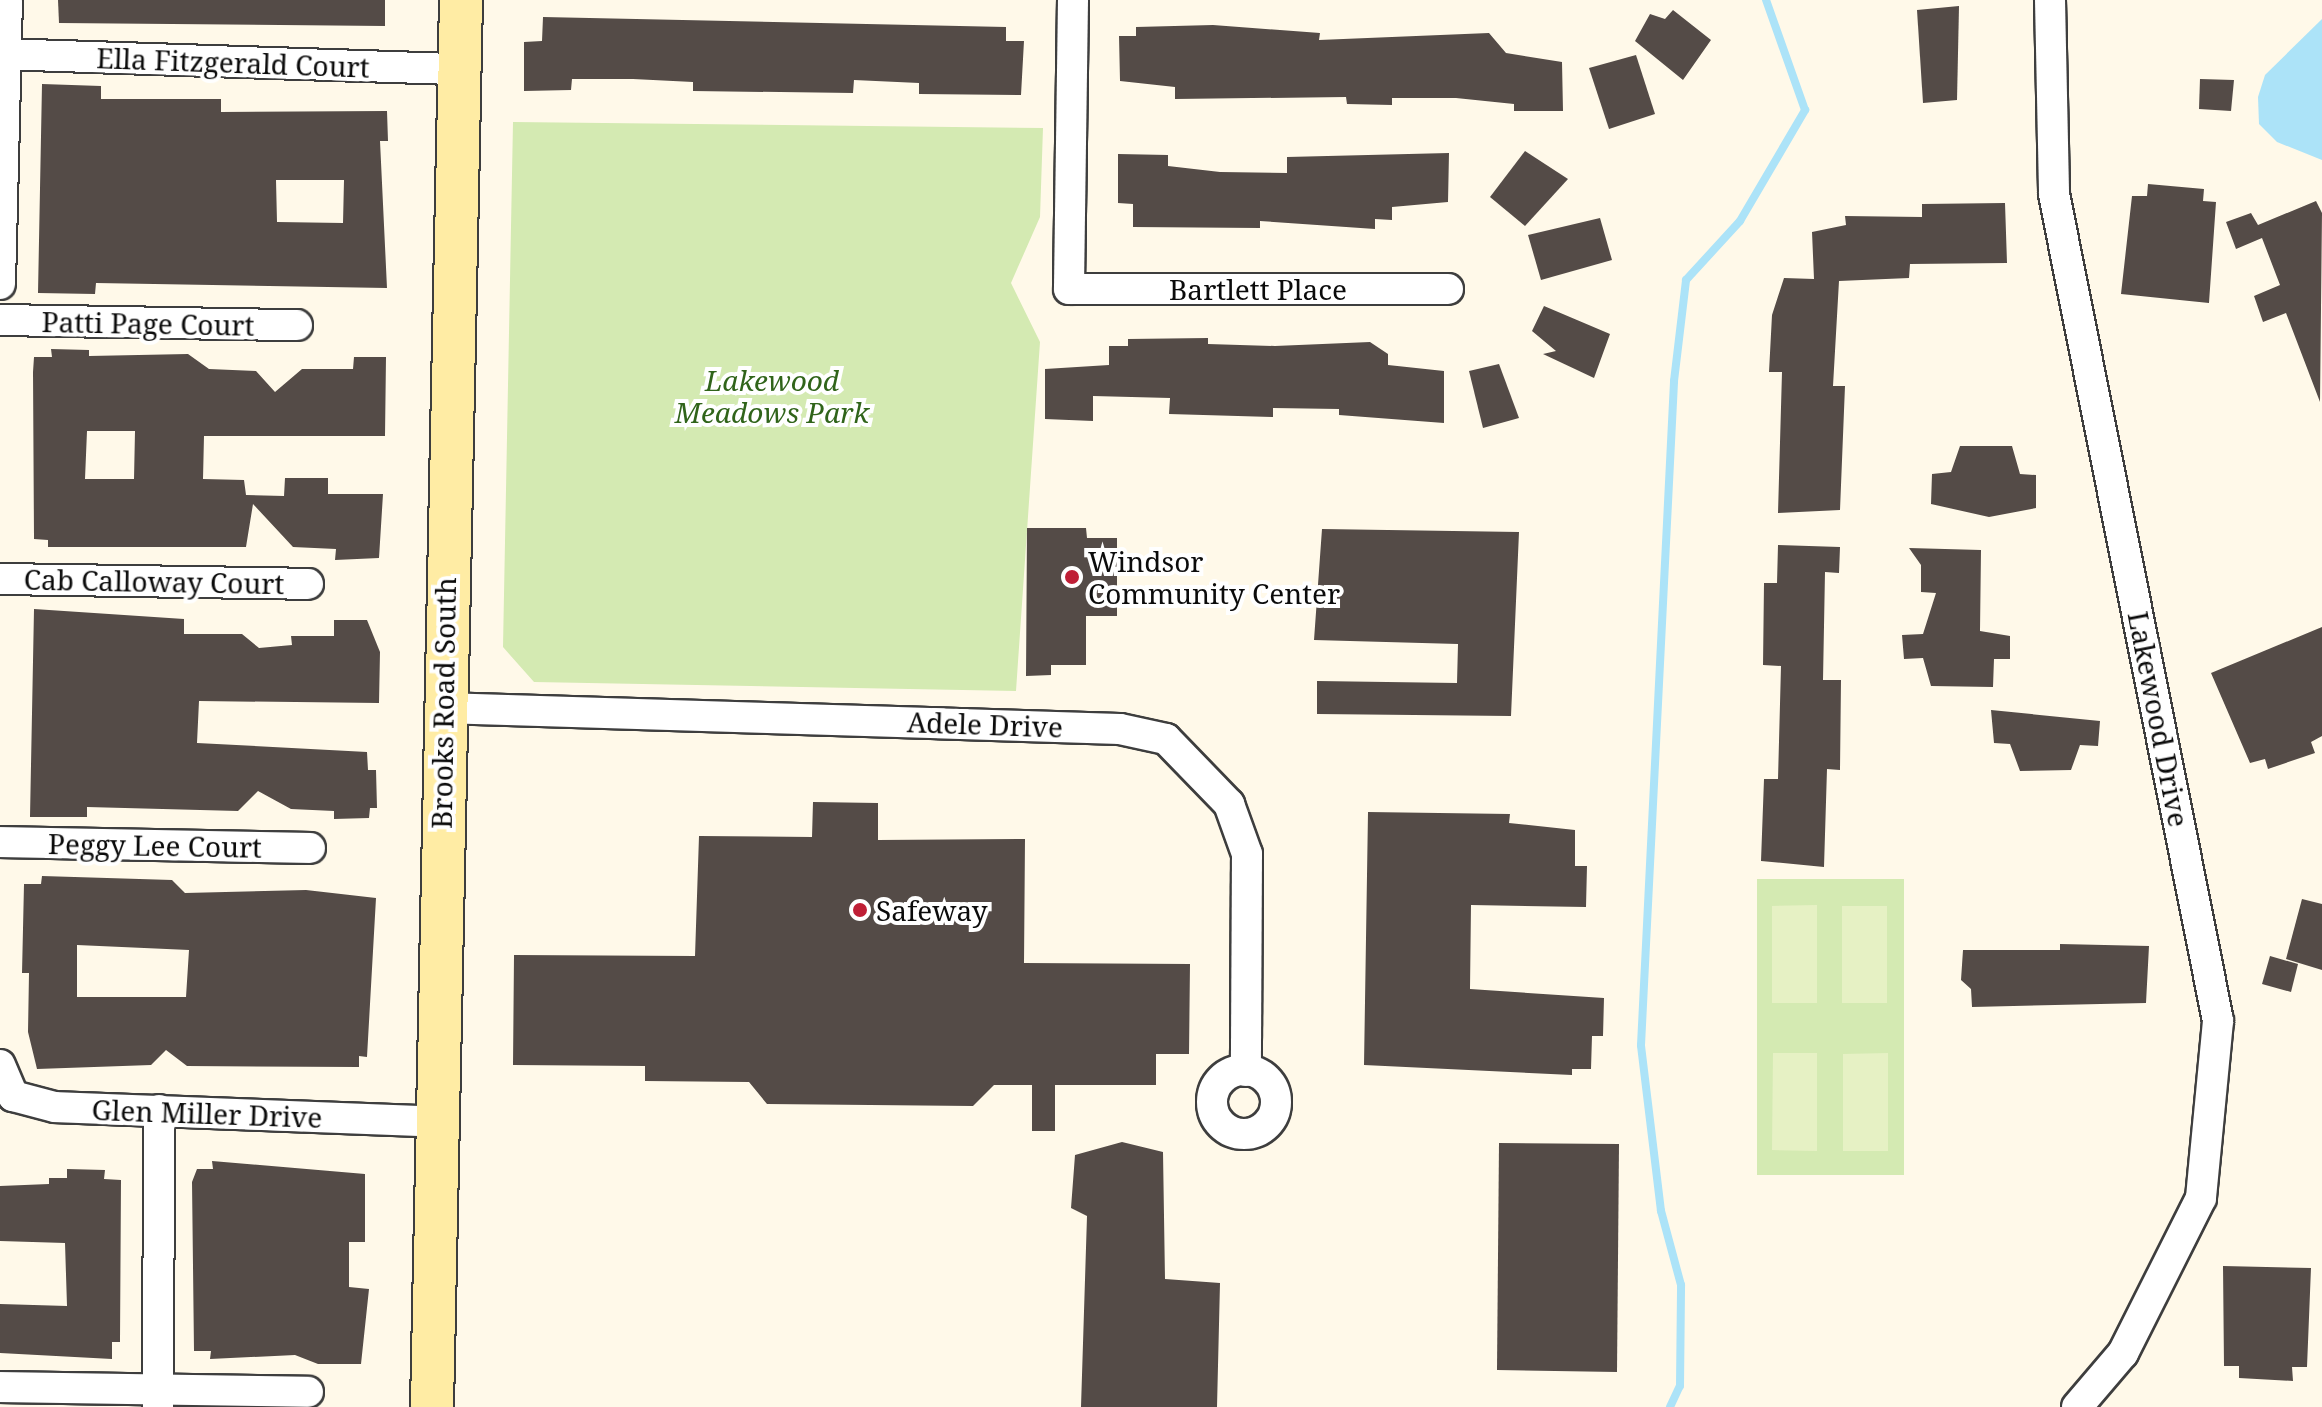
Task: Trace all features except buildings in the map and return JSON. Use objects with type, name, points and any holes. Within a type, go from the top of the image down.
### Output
[{"type":"street","points":[[0,284],[3,54],[7,0]]},
{"type":"street","name":"Brooks Road South","points":[[432,1407],[442,708],[461,0]]},
{"type":"street","name":"Bartlett Place","points":[[1073,0],[1069,289],[1448,289]]},
{"type":"street","name":"Lakewood Drive","points":[[2050,0],[2054,194],[2218,1021],[2201,1198],[2123,1353],[2077,1407]]},
{"type":"street","name":"Ella Fitzgerald Court","points":[[3,54],[461,69]]},
{"type":"street","name":"Patti Page Court","points":[[0,320],[297,325]]},
{"type":"street","name":"Cab Calloway Court","points":[[0,579],[308,584]]},
{"type":"street","name":"Adele Drive","points":[[442,708],[1120,729],[1166,739],[1229,804],[1247,854],[1246,1071]]},
{"type":"street","name":"Peggy Lee Court","points":[[0,842],[310,848]]},
{"type":"street","name":"Glen Miller Drive","points":[[0,1065],[13,1096],[55,1107],[437,1122]]},
{"type":"street","points":[[159,1110],[159,1398]]},
{"type":"street","points":[[0,1387],[159,1398],[308,1392]]},
{"type":"green space","name":"Lakewood Meadows Park","points":[[513,122],[1043,128],[1040,217],[1011,283],[1040,342],[1016,691],[534,682],[503,647]]},
{"type":"green space","points":[[1757,879],[1904,879],[1904,1175],[1757,1175]]},
{"type":"green space","points":[[1817,905],[1817,1003],[1772,1003],[1772,906]]},
{"type":"green space","points":[[1842,906],[1887,906],[1887,1003],[1842,1003]]},
{"type":"green space","points":[[1773,1053],[1817,1053],[1817,1151],[1772,1150]]},
{"type":"green space","points":[[1888,1053],[1888,1151],[1843,1151],[1843,1054]]},
{"type":"water","points":[[2322,19],[2322,160],[2277,142],[2259,124],[2258,97],[2265,75]]},
{"type":"waterway","points":[[1670,1407],[1680,1386],[1681,1285],[1661,1211],[1641,1045],[1674,381],[1686,280],[1740,221],[1805,110],[1766,0]]},
{"type":"place","name":"Windsor Community Center","points":[[1072,577]]},
{"type":"place","name":"Safeway","points":[[860,910]]}]
